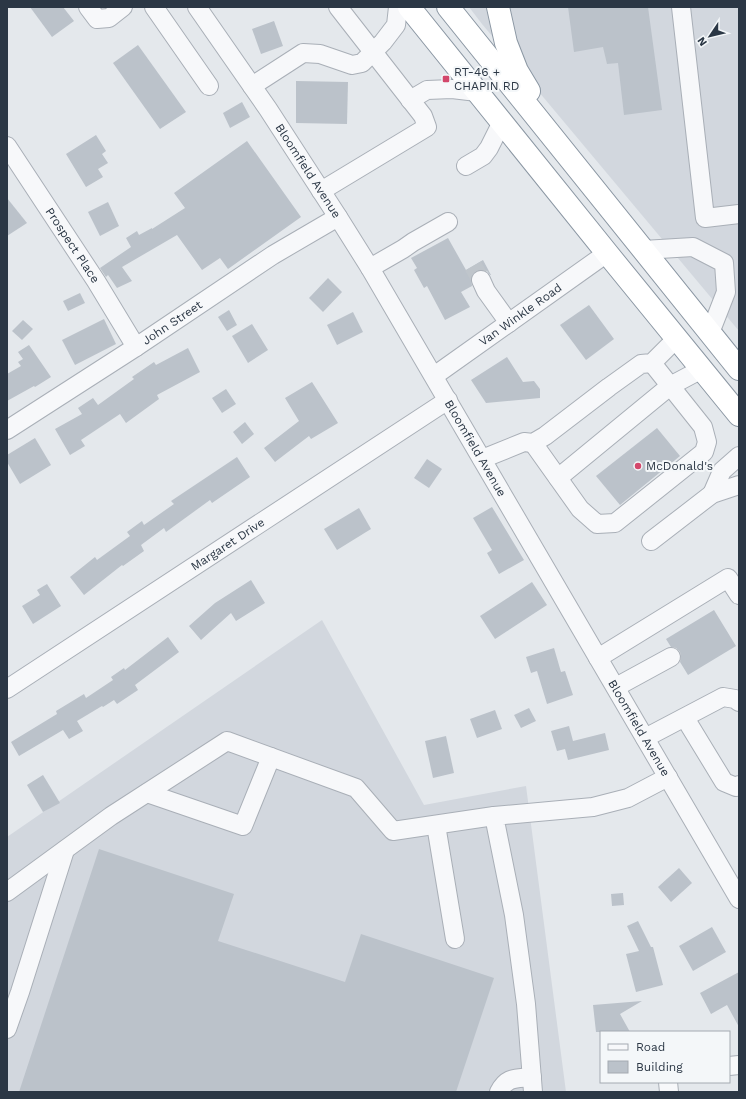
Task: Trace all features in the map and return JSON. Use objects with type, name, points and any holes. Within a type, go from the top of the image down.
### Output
[{"type":"highway","points":[[409,7],[739,415]]},
{"type":"highway","points":[[448,7],[739,369]]},
{"type":"highway","points":[[498,7],[506,43],[517,71],[566,154]]},
{"type":"street","points":[[88,7],[97,19],[109,18],[123,7]]},
{"type":"street","points":[[154,7],[209,86]]},
{"type":"street","points":[[321,191],[427,127],[423,116],[338,7]]},
{"type":"street","points":[[252,86],[303,53],[320,54],[352,65],[362,63],[383,42],[396,25],[398,7]]},
{"type":"street","points":[[681,7],[705,218],[739,214]]},
{"type":"street","name":"Bloomfield Avenue","points":[[202,9],[370,268],[668,777],[732,871],[739,899]]},
{"type":"street","points":[[410,100],[427,90],[452,89],[477,92]]},
{"type":"street","points":[[466,166],[483,156],[489,148],[502,122]]},
{"type":"street","name":"Prospect Place","points":[[7,146],[96,281],[136,347]]},
{"type":"street","name":"John Street","points":[[7,430],[136,347],[273,255],[338,217]]},
{"type":"street","points":[[370,268],[403,250],[412,242],[448,222]]},
{"type":"street","points":[[643,250],[693,247],[731,264],[726,292],[710,333]]},
{"type":"street","name":"Van Winkle Road","points":[[434,376],[607,253]]},
{"type":"street","points":[[481,280],[486,291],[509,322]]},
{"type":"street","points":[[482,459],[524,442],[533,443],[545,436],[641,364],[652,363],[676,338]]},
{"type":"street","points":[[533,443],[580,509],[597,524],[615,523],[704,452],[707,442],[703,427],[652,363]]},
{"type":"street","points":[[558,478],[670,386],[702,369]]},
{"type":"street","name":"Margaret Drive","points":[[7,689],[448,400]]},
{"type":"street","points":[[712,494],[722,471],[739,456]]},
{"type":"street","points":[[651,541],[712,494],[739,486]]},
{"type":"street","points":[[598,658],[728,578],[739,595]]},
{"type":"street","points":[[616,687],[672,657]]},
{"type":"street","points":[[646,738],[723,698],[735,699],[739,702]]},
{"type":"street","points":[[685,718],[724,782],[736,787],[739,785]]},
{"type":"street","points":[[7,892],[110,816],[227,741],[356,788],[393,831],[494,816],[593,807],[628,798],[668,777]]},
{"type":"street","points":[[147,793],[243,826],[271,757]]},
{"type":"street","points":[[494,816],[514,916],[526,1004],[533,1084],[510,1080],[503,1084],[499,1092]]},
{"type":"street","points":[[436,825],[455,939]]},
{"type":"street","points":[[7,1029],[65,850]]},
{"type":"shaded area","points":[[469,7],[739,7],[739,331],[482,24]]},
{"type":"shaded area","points":[[322,620],[424,805],[526,786],[566,1092],[7,1092],[7,837]]},
{"type":"building","points":[[30,7],[63,7],[74,21],[52,37]]},
{"type":"building","points":[[568,7],[648,7],[662,110],[624,115],[618,63],[607,64],[603,47],[574,52]]},
{"type":"building","points":[[274,21],[283,46],[261,54],[252,29]]},
{"type":"building","points":[[138,45],[186,112],[160,129],[113,63]]},
{"type":"building","points":[[296,81],[348,82],[347,124],[296,123]]},
{"type":"building","points":[[242,102],[250,117],[230,128],[223,113]]},
{"type":"building","points":[[96,135],[106,151],[102,154],[108,163],[98,169],[103,177],[86,187],[66,154]]},
{"type":"building","points":[[247,141],[301,217],[228,269],[220,258],[202,270],[177,235],[122,267],[132,281],[117,288],[108,275],[106,277],[100,268],[131,247],[126,238],[137,231],[139,235],[152,229],[185,208],[174,193]]},
{"type":"building","points":[[7,198],[27,223],[7,236]]},
{"type":"building","points":[[108,202],[119,226],[100,236],[88,212]]},
{"type":"building","points":[[448,238],[466,270],[483,260],[491,275],[487,271],[476,271],[471,279],[472,286],[461,292],[470,307],[445,320],[427,286],[424,288],[414,270],[417,268],[411,258]]},
{"type":"building","points":[[328,278],[342,292],[323,312],[309,298]]},
{"type":"building","points":[[80,293],[85,303],[68,311],[63,301]]},
{"type":"building","points":[[589,305],[614,339],[586,360],[560,325]]},
{"type":"building","points":[[229,310],[237,325],[227,331],[218,317]]},
{"type":"building","points":[[353,312],[363,332],[337,345],[327,325]]},
{"type":"building","points":[[104,319],[116,344],[75,365],[62,340]]},
{"type":"building","points":[[23,320],[33,329],[22,340],[12,331]]},
{"type":"building","points":[[252,324],[268,350],[248,363],[232,336]]},
{"type":"building","points":[[29,345],[51,377],[7,401],[7,374],[21,366],[18,362],[23,359],[18,352]]},
{"type":"building","points":[[188,348],[200,372],[157,395],[159,399],[126,423],[120,414],[81,440],[85,446],[70,455],[55,429],[82,414],[78,408],[93,398],[98,405],[134,379],[132,377],[154,362],[156,365]]},
{"type":"building","points":[[507,357],[523,382],[534,381],[540,389],[540,398],[486,403],[471,380]]},
{"type":"building","points":[[312,382],[338,423],[311,439],[309,436],[275,462],[264,448],[299,421],[285,398]]},
{"type":"building","points":[[226,389],[236,404],[222,413],[212,398]]},
{"type":"building","points":[[245,422],[254,434],[242,444],[233,432]]},
{"type":"building","name":"McDonald's","points":[[657,428],[680,456],[620,505],[596,476]]},
{"type":"building","points":[[35,438],[51,465],[20,484],[7,462],[7,455]]},
{"type":"building","points":[[237,457],[250,477],[212,503],[210,500],[166,532],[164,528],[141,545],[144,551],[123,566],[122,565],[84,595],[70,577],[95,557],[97,560],[130,536],[127,532],[142,521],[144,525],[174,504],[171,501]]},
{"type":"building","points":[[427,459],[442,469],[429,488],[414,478]]},
{"type":"building","points":[[492,507],[524,560],[499,574],[487,553],[492,550],[473,518]]},
{"type":"building","points":[[359,508],[371,529],[337,550],[324,529]]},
{"type":"building","points":[[251,580],[265,603],[236,621],[231,613],[201,640],[189,626],[215,603]]},
{"type":"building","points":[[532,582],[547,605],[495,639],[480,616]]},
{"type":"building","points":[[47,584],[61,606],[33,624],[22,606],[40,595],[37,590]]},
{"type":"building","points":[[714,610],[736,646],[688,675],[680,662],[680,652],[676,648],[671,647],[666,639]]},
{"type":"building","points":[[168,637],[179,652],[135,685],[138,690],[117,704],[114,700],[77,721],[83,731],[69,739],[63,730],[19,756],[11,742],[57,714],[56,711],[84,694],[86,698],[113,680],[111,677],[124,668],[125,670]]},
{"type":"building","points":[[554,648],[561,672],[565,671],[573,695],[547,704],[537,671],[531,673],[526,657]]},
{"type":"building","points":[[529,708],[536,721],[521,728],[514,715]]},
{"type":"building","points":[[495,710],[502,729],[477,738],[470,719]]},
{"type":"building","points":[[569,726],[573,741],[605,733],[609,750],[568,760],[565,749],[557,751],[551,731]]},
{"type":"building","points":[[446,736],[454,773],[433,778],[425,741]]},
{"type":"building","points":[[43,775],[60,803],[43,812],[27,785]]},
{"type":"building","points":[[99,849],[234,894],[218,941],[345,982],[361,934],[494,978],[456,1092],[19,1092]]},
{"type":"building","points":[[679,868],[692,883],[671,902],[658,887]]},
{"type":"building","points":[[623,893],[624,905],[612,906],[611,894]]},
{"type":"building","points":[[638,921],[651,947],[653,947],[663,985],[636,992],[626,954],[639,951],[627,926]]},
{"type":"building","points":[[712,927],[726,952],[693,971],[679,946]]},
{"type":"building","points":[[739,972],[739,1027],[727,1005],[711,1014],[700,993]]},
{"type":"building","points":[[642,1001],[620,1014],[629,1031],[596,1032],[593,1005]]},
{"type":"tunnel","points":[[473,266],[481,280]]},
{"type":"place","name":"RT-46 + CHAPIN RD","points":[[446,79]]},
{"type":"place","name":"McDonald's","points":[[638,466]]}]
